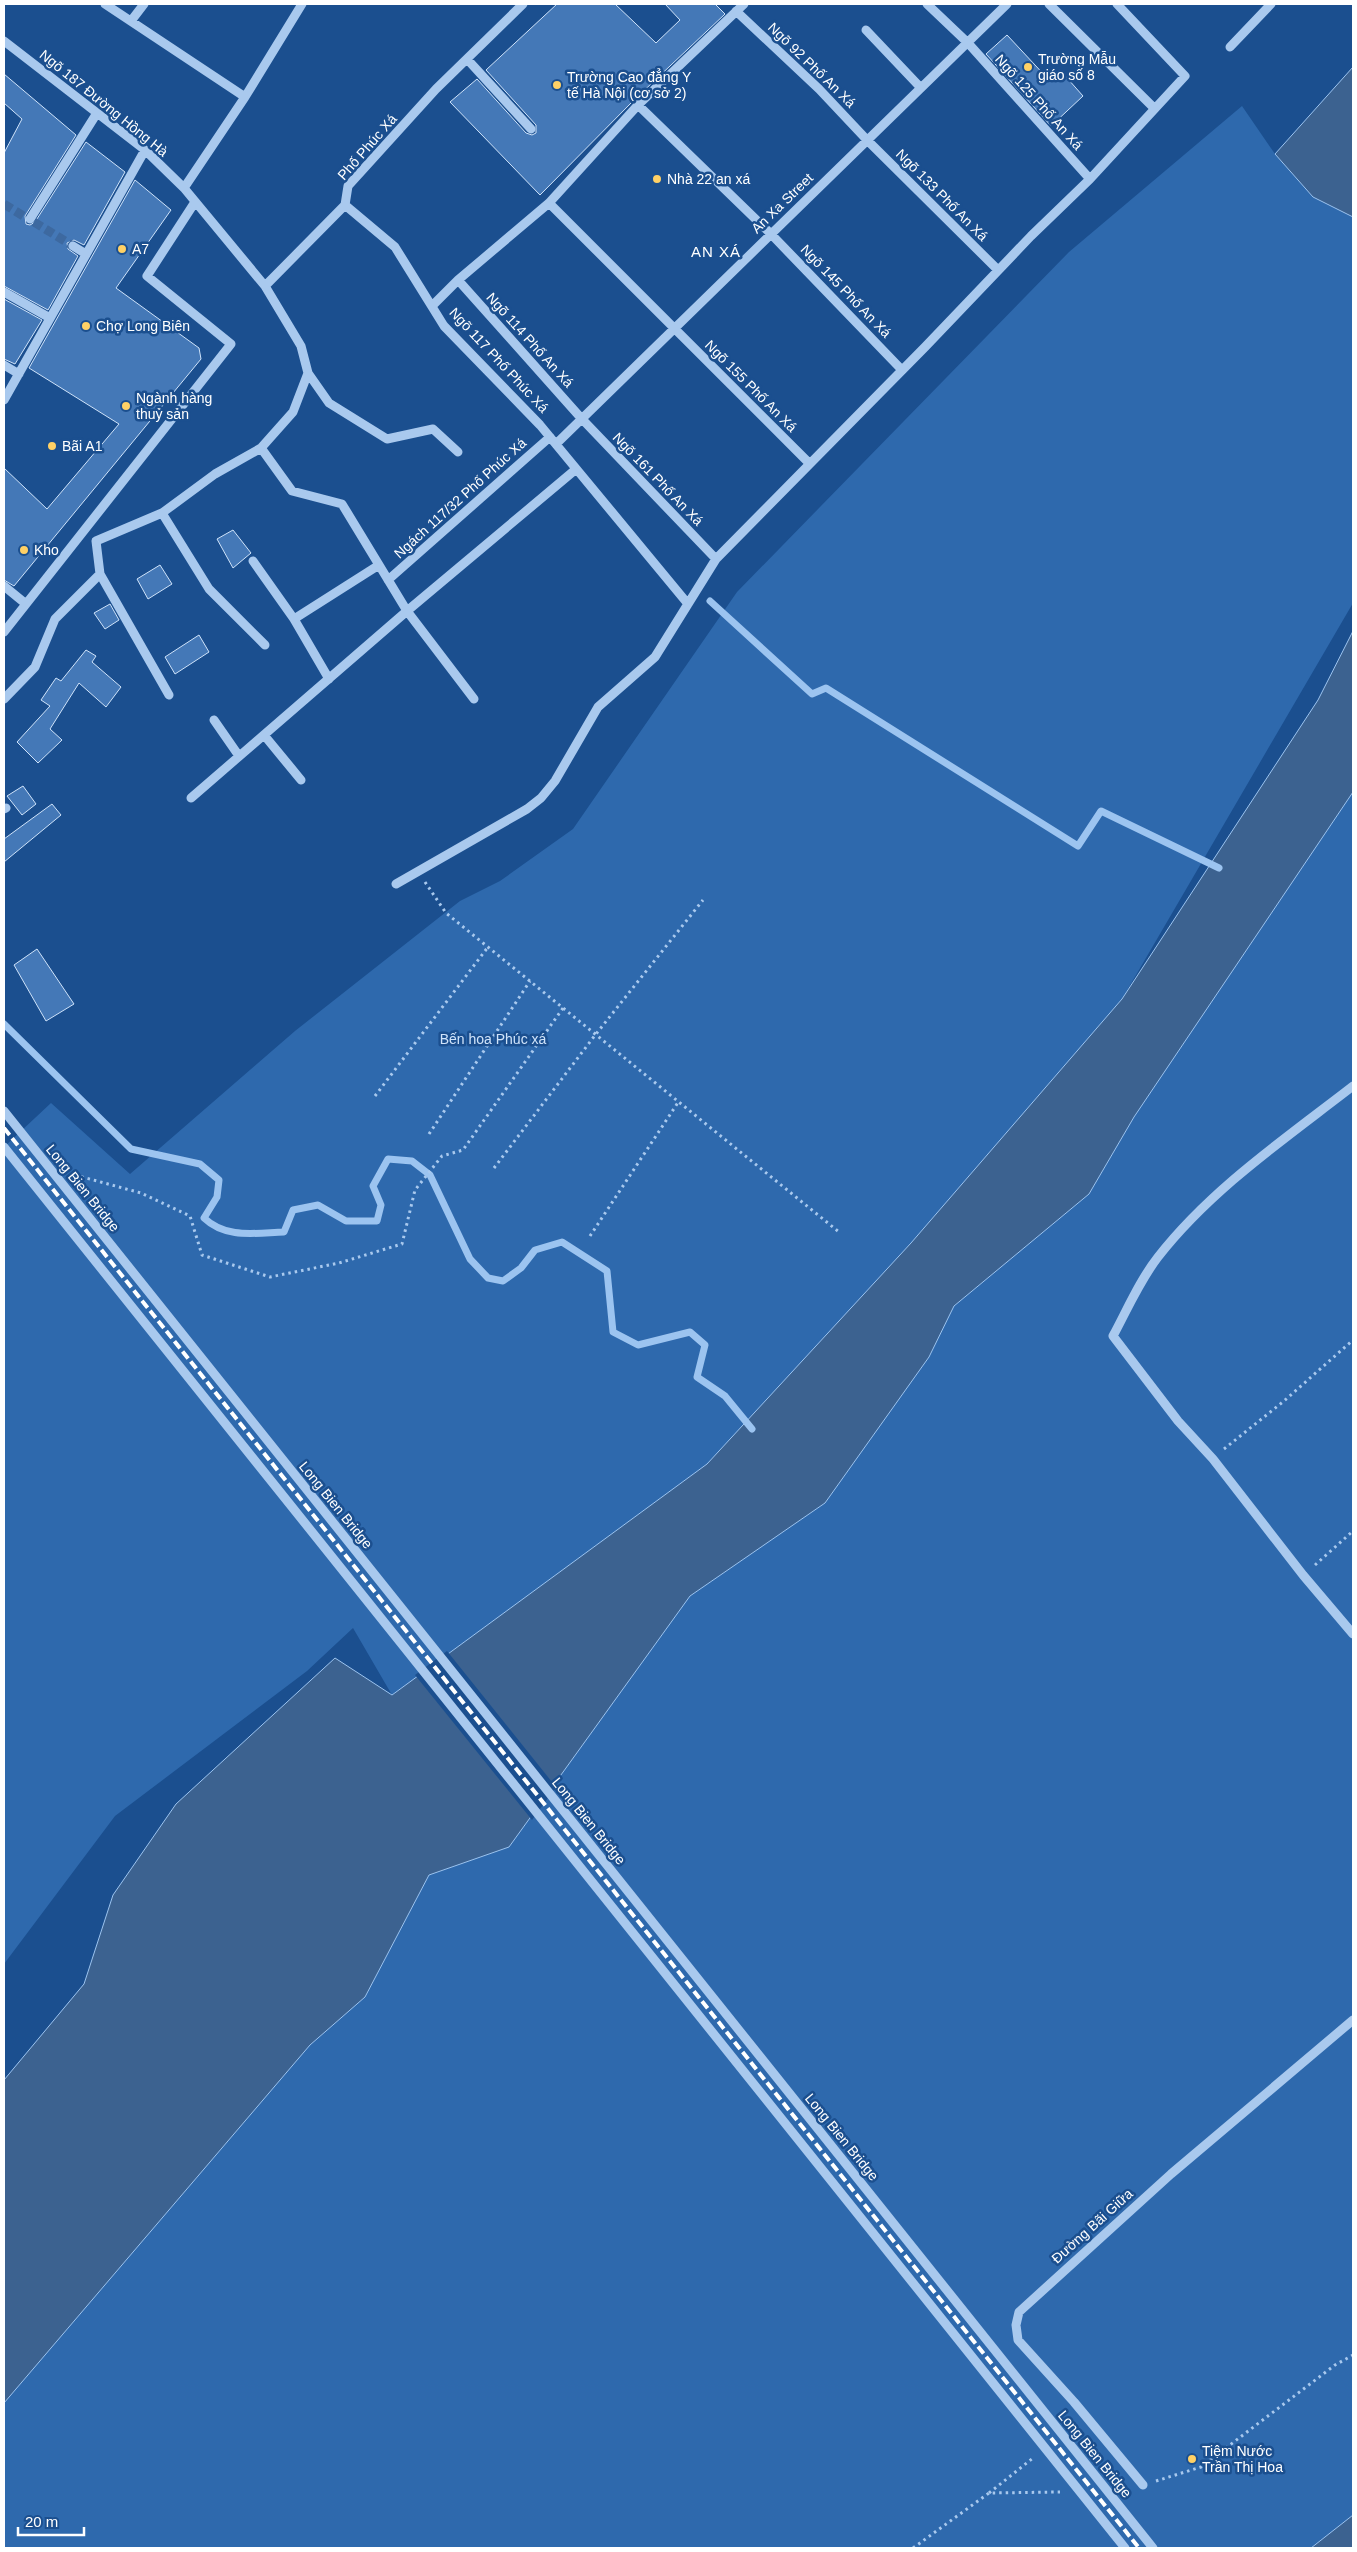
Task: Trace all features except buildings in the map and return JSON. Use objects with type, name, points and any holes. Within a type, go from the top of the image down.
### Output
[{"type":"street","points":[[105,4],[245,97]]},
{"type":"street","points":[[131,21],[144,4]]},
{"type":"street","points":[[302,4],[245,97],[184,188],[264,286],[301,346],[308,373],[329,403],[387,439],[433,429],[458,452]]},
{"type":"street","name":"Phố Phúc Xá","points":[[264,286],[345,205],[348,186],[436,89],[523,4]]},
{"type":"street","points":[[432,306],[458,280],[549,203],[638,105],[744,4]]},
{"type":"street","name":"Ngõ 125 Phố An Xá","points":[[928,4],[968,43],[1090,179]]},
{"type":"street","name":"An Xa Street","points":[[553,440],[581,418],[1007,4]]},
{"type":"street","points":[[1049,4],[1154,108]]},
{"type":"street","points":[[396,884],[527,809],[540,798],[554,781],[598,707],[655,657],[716,559],[901,369],[925,347],[998,270],[1090,179],[1185,76],[1117,4]]},
{"type":"street","points":[[1230,47],[1270,4]]},
{"type":"street","name":"Ngõ 92 Phố An Xá","points":[[736,11],[820,89],[867,140]]},
{"type":"street","points":[[866,30],[921,88]]},
{"type":"street","name":"Ngõ 187 Đường Hồng Hà","points":[[4,41],[145,150],[184,188]]},
{"type":"street","points":[[467,59],[531,129]]},
{"type":"street","name":"Ngõ 145 Phố An Xá","points":[[638,105],[770,233],[901,369]]},
{"type":"street","points":[[29,219],[97,113]]},
{"type":"street","name":"Ngõ 133 Phố An Xá","points":[[867,140],[998,270]]},
{"type":"street","points":[[4,400],[145,150]]},
{"type":"street","points":[[4,632],[231,344],[147,276],[196,202]]},
{"type":"street","name":"Ngõ 155 Phố An Xá","points":[[549,203],[810,463]]},
{"type":"street","name":"Ngõ 117 Phố Phúc Xá","points":[[345,205],[395,247],[444,326],[553,440],[575,470],[688,604]]},
{"type":"street","points":[[73,246],[86,254]]},
{"type":"street","name":"Ngõ 114 Phố An Xá","points":[[458,280],[581,418]]},
{"type":"street","points":[[4,292],[50,318]]},
{"type":"street","points":[[4,365],[18,374]]},
{"type":"street","points":[[168,695],[100,574],[96,541],[162,513],[215,474],[261,448],[293,412],[308,373]]},
{"type":"street","name":"Ngõ 161 Phố An Xá","points":[[581,418],[716,559]]},
{"type":"street","name":"Ngách 117/32 Phố Phúc Xá","points":[[388,580],[553,440]]},
{"type":"street","points":[[261,448],[292,491],[342,504],[407,611],[474,699]]},
{"type":"street","points":[[191,798],[407,611],[575,470]]},
{"type":"street","points":[[162,513],[209,589],[265,645]]},
{"type":"street","points":[[253,561],[294,619],[329,679]]},
{"type":"street","points":[[294,619],[379,565]]},
{"type":"street","points":[[4,699],[35,667],[55,619],[100,574]]},
{"type":"street","points":[[4,586],[26,604]]},
{"type":"street","points":[[214,720],[239,756]]},
{"type":"street","points":[[264,735],[301,780]]},
{"type":"street","points":[[1353,1086],[1271,1150],[1188,1221],[1157,1258],[1113,1336],[1178,1421],[1213,1459],[1303,1575],[1353,1634]]},
{"type":"street","name":"Long Bien Bridge","points":[[4,1111],[1153,2548]]},
{"type":"street","points":[[4,1147],[1125,2548]]},
{"type":"street","name":"Đường Bãi Giữa","points":[[1142,2485],[1074,2402],[1018,2340],[1016,2325],[1019,2312],[1171,2174],[1353,2020]]},
{"type":"path","points":[[418,872],[446,913],[839,1232]]},
{"type":"path","points":[[494,1168],[596,1034],[703,900]]},
{"type":"path","points":[[375,1096],[488,947]]},
{"type":"path","points":[[429,1134],[530,981]]},
{"type":"path","points":[[67,1173],[140,1193],[190,1216],[202,1255],[270,1277],[339,1263],[402,1244],[415,1190],[442,1156],[463,1150],[564,1008]]},
{"type":"path","points":[[590,1236],[679,1101]]},
{"type":"path","points":[[1213,1459],[1284,1401],[1353,1340]]},
{"type":"path","points":[[1303,1575],[1353,1531]]},
{"type":"path","points":[[1142,2485],[1201,2467],[1335,2365],[1353,2355]]},
{"type":"path","points":[[913,2548],[989,2493],[1045,2448]]},
{"type":"path","points":[[989,2493],[1065,2492]]},
{"type":"green space","name":"Bến hoa Phúc xá","points":[[1242,106],[1275,154],[1313,197],[1353,217],[1353,603],[1122,999],[911,1243],[707,1464],[392,1695],[353,1628],[307,1671],[115,1816],[4,1964],[4,1147],[51,1103],[130,1174],[295,1031],[460,901],[500,881],[573,829],[737,592],[1069,252]]},
{"type":"green space","points":[[1353,792],[1353,2515],[1311,2548],[4,2548],[4,2403],[310,2045],[365,1997],[429,1875],[509,1847],[690,1596],[825,1503],[929,1357],[954,1306],[1089,1194],[1134,1117]]},
{"type":"shaded area","points":[[1353,67],[1353,217],[1313,197],[1275,154]]},
{"type":"shaded area","points":[[1353,631],[1353,792],[1134,1117],[1089,1194],[954,1306],[929,1357],[825,1503],[690,1596],[509,1847],[429,1875],[365,1997],[310,2045],[4,2403],[4,2080],[84,1984],[113,1895],[176,1804],[335,1658],[392,1695],[707,1464],[911,1243],[1122,999],[1318,700]]},
{"type":"shaded area","points":[[1353,2515],[1353,2548],[1311,2548]]},
{"type":"pier","points":[[447,1651],[556,1787],[532,1820],[415,1675]]},
{"type":"waterway","points":[[710,601],[812,694],[826,688],[1078,846],[1101,811],[1219,868]]},
{"type":"waterway","points":[[4,1024],[131,1149],[200,1164],[219,1180],[217,1197],[204,1218],[213,1225],[231,1232],[241,1233],[284,1232],[293,1210],[318,1205],[346,1221],[377,1221],[381,1205],[373,1186],[388,1159],[412,1161],[430,1175],[470,1259],[488,1278],[503,1281],[521,1268],[535,1250],[562,1242],[607,1271],[613,1332],[638,1345],[690,1332],[705,1345],[697,1377],[725,1396],[752,1429]]},
{"type":"tunnel","points":[[4,204],[25,217]]},
{"type":"tunnel","points":[[34,222],[73,246]]},
{"type":"railway","points":[[4,1128],[1139,2548]]},
{"type":"place","name":"Trường Mẫu giáo số 8","points":[[1028,67]]},
{"type":"place","name":"Trường Cao đẳng Y tế Hà Nội (cơ sở 2)","points":[[557,85]]},
{"type":"place","name":"Nhà 22 an xá","points":[[657,179]]},
{"type":"place","name":"A7","points":[[122,249]]},
{"type":"place","name":"Chợ Long Biên","points":[[86,326]]},
{"type":"place","name":"Ngành hàng thuỷ sản","points":[[126,406]]},
{"type":"place","name":"Bãi A1","points":[[52,446]]},
{"type":"place","name":"Kho","points":[[24,550]]},
{"type":"place","name":"Tiệm Nước Trần Thị Hoa","points":[[1192,2459]]},
{"type":"district","name":"AN XÁ","points":[[716,251]]}]
